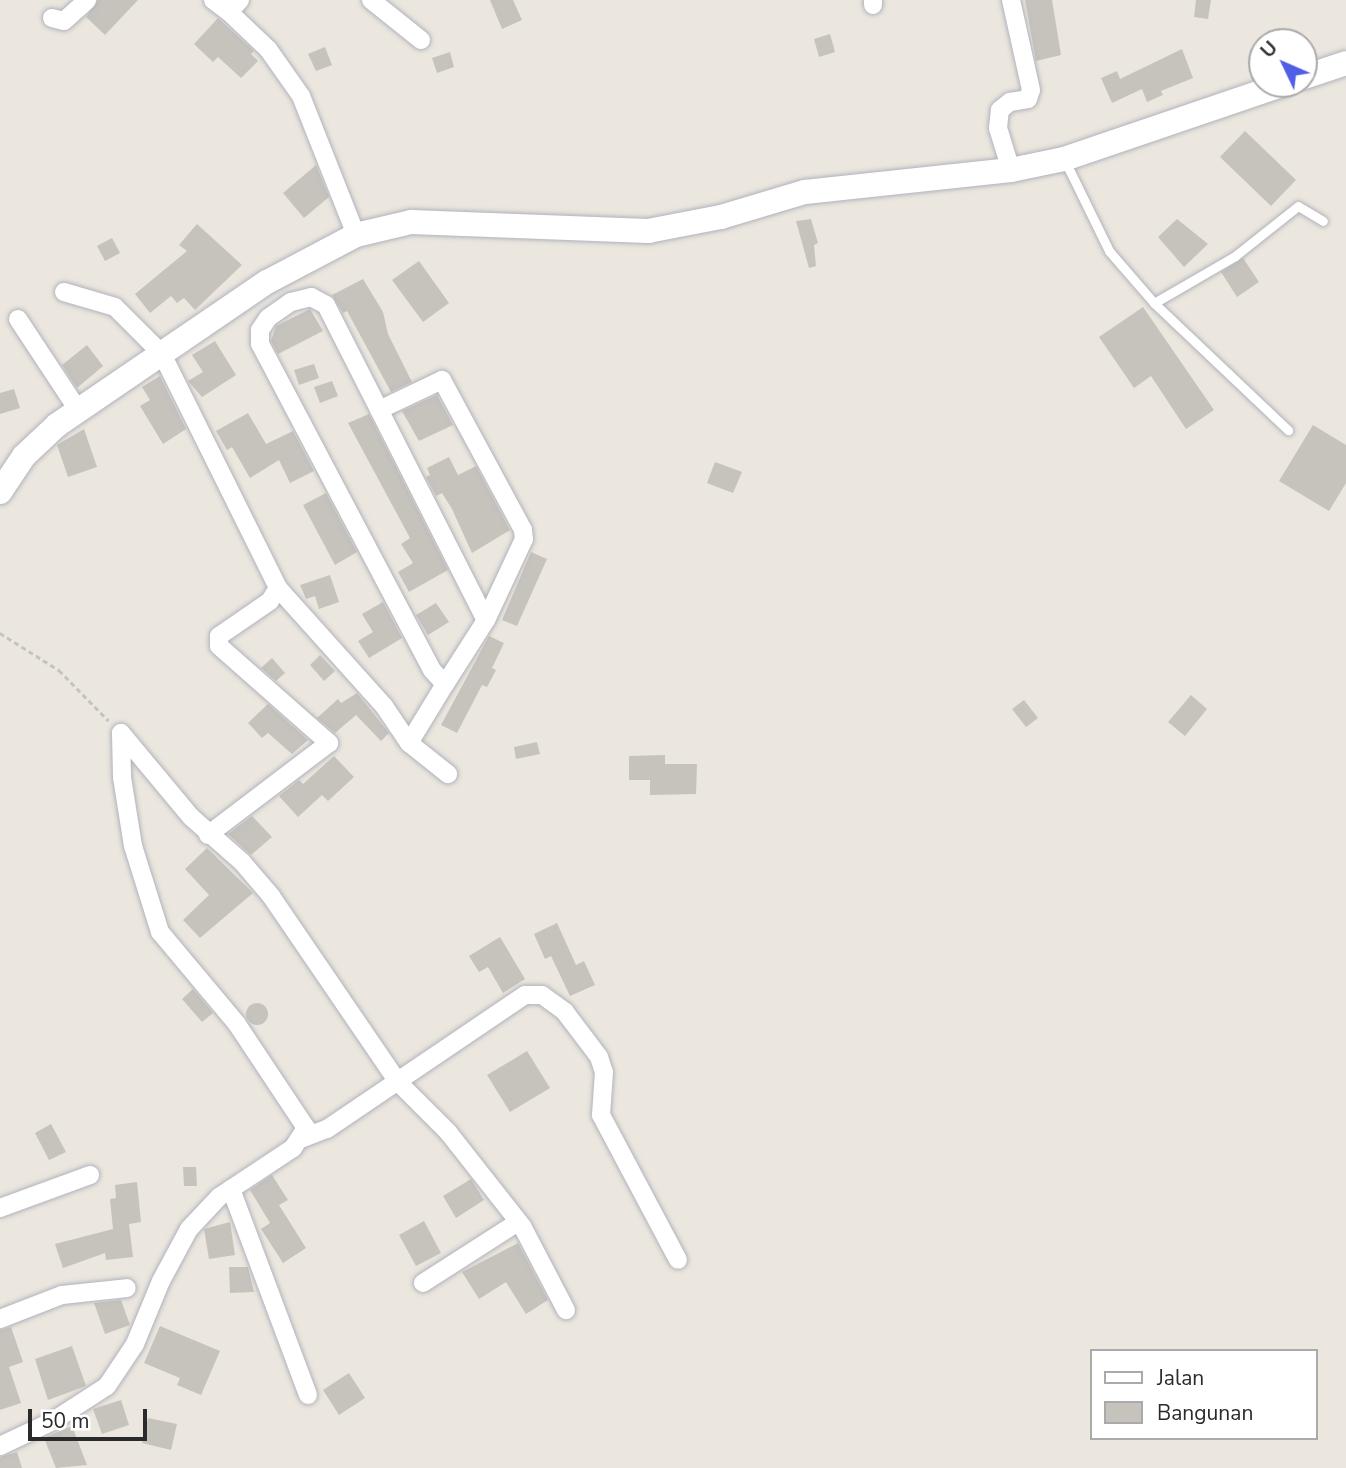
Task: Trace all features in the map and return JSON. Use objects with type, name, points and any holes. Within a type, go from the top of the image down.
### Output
[{"type":"street","points":[[52,18],[64,22],[87,0]]},
{"type":"street","points":[[213,0],[234,6],[301,96],[356,235]]},
{"type":"street","points":[[371,0],[421,40]]},
{"type":"street","points":[[1011,0],[1031,90],[1028,99],[1010,102],[1000,110],[998,128],[1011,170]]},
{"type":"street","points":[[1318,72],[1346,63]]},
{"type":"street","points":[[0,492],[24,456],[78,410],[274,278],[356,235],[411,222],[648,231],[721,217],[805,192],[1011,170],[1064,159],[1248,96]]},
{"type":"street","points":[[274,278],[284,307]]},
{"type":"street","points":[[64,292],[115,307],[162,354],[278,588],[384,706],[409,743],[448,774]]},
{"type":"street","points":[[445,684],[432,670],[260,344],[261,330],[284,307],[318,297],[326,305],[486,620]]},
{"type":"street","points":[[18,319],[78,410]]},
{"type":"street","points":[[379,410],[442,380],[519,520],[524,539],[486,620],[409,743]]},
{"type":"street","points":[[208,835],[329,743],[219,646],[219,636],[270,601],[278,588]]},
{"type":"street","points":[[121,733],[208,835],[242,862],[294,926],[397,1081],[448,1132],[519,1222],[566,1310]]},
{"type":"street","points":[[121,733],[122,777],[133,846],[160,932],[270,1069],[303,1119],[303,1138]]},
{"type":"street","points":[[0,1446],[53,1421],[107,1386],[139,1336],[178,1245],[203,1213],[230,1189],[303,1138],[327,1129],[525,995],[535,993],[553,1001],[603,1065],[601,1115],[678,1260]]},
{"type":"street","points":[[0,1208],[90,1175]]},
{"type":"street","points":[[230,1189],[308,1395]]},
{"type":"street","points":[[423,1283],[519,1222]]},
{"type":"street","points":[[0,1319],[62,1295],[127,1288]]},
{"type":"lane","points":[[1064,159],[1109,251],[1154,303],[1289,430]]},
{"type":"lane","points":[[1154,303],[1235,256],[1298,206],[1323,221]]},
{"type":"path","points":[[0,634],[59,670],[121,733]]},
{"type":"building","points":[[98,0],[138,0],[105,35],[86,17]]},
{"type":"building","points":[[490,0],[513,0],[522,20],[502,29]]},
{"type":"building","points":[[1025,0],[1052,0],[1061,55],[1036,61]]},
{"type":"building","points":[[1196,0],[1211,0],[1208,19],[1194,17]]},
{"type":"building","points":[[218,18],[254,51],[251,54],[258,61],[241,78],[218,57],[213,62],[194,44]]},
{"type":"building","points":[[830,34],[835,52],[819,57],[814,39]]},
{"type":"building","points":[[325,47],[332,65],[316,71],[308,54]]},
{"type":"building","points":[[1182,49],[1193,78],[1161,91],[1163,95],[1147,102],[1142,89],[1112,103],[1101,78],[1117,71],[1120,79]]},
{"type":"building","points":[[450,52],[454,67],[437,73],[432,58]]},
{"type":"building","points":[[1245,131],[1296,180],[1271,206],[1220,157]]},
{"type":"building","points":[[316,165],[329,197],[304,218],[283,193]]},
{"type":"building","points":[[811,219],[818,243],[814,245],[816,266],[809,268],[796,221]]},
{"type":"building","points":[[1177,219],[1208,244],[1184,267],[1158,237]]},
{"type":"building","points":[[197,224],[242,265],[195,310],[184,298],[177,303],[171,296],[150,313],[135,294],[187,251],[179,245]]},
{"type":"building","points":[[112,238],[120,253],[105,261],[97,246]]},
{"type":"building","points":[[1243,258],[1259,282],[1237,297],[1221,272]]},
{"type":"building","points":[[419,261],[449,303],[423,322],[392,280]]},
{"type":"building","points":[[363,279],[383,312],[388,334],[412,382],[391,392],[347,311],[343,313],[332,295]]},
{"type":"building","points":[[1143,307],[1214,410],[1186,429],[1151,376],[1134,388],[1099,337]]},
{"type":"building","points":[[310,309],[323,331],[278,354],[271,341],[276,326]]},
{"type":"building","points":[[215,341],[236,375],[202,397],[188,381],[203,372],[192,355]]},
{"type":"building","points":[[87,345],[103,366],[77,388],[62,365]]},
{"type":"building","points":[[314,364],[319,378],[299,385],[294,370]]},
{"type":"building","points":[[160,376],[186,429],[163,444],[140,406],[150,400],[142,387]]},
{"type":"building","points":[[332,381],[338,396],[320,403],[314,387]]},
{"type":"building","points":[[14,389],[20,408],[0,414],[0,393]]},
{"type":"building","points":[[437,395],[453,425],[419,441],[402,411]]},
{"type":"building","points":[[248,413],[266,444],[293,431],[314,471],[290,483],[279,460],[250,478],[232,447],[227,450],[216,431]]},
{"type":"building","points":[[369,414],[448,570],[409,592],[398,572],[413,563],[401,544],[410,538],[348,423]]},
{"type":"building","points":[[1313,425],[1346,445],[1346,483],[1329,511],[1279,481]]},
{"type":"building","points":[[84,429],[97,467],[68,477],[57,445]]},
{"type":"building","points":[[449,457],[458,475],[476,466],[510,530],[472,553],[452,509],[442,493],[436,496],[426,477],[430,475],[427,468]]},
{"type":"building","points":[[715,462],[742,472],[733,493],[707,483]]},
{"type":"building","points":[[326,493],[357,552],[335,565],[303,505]]},
{"type":"building","points":[[531,552],[547,559],[517,626],[502,620]]},
{"type":"building","points":[[330,575],[339,602],[319,609],[315,596],[306,599],[300,585]]},
{"type":"building","points":[[383,602],[402,638],[369,658],[358,641],[373,632],[362,614]]},
{"type":"building","points":[[436,603],[449,622],[428,635],[416,615]]},
{"type":"building","points":[[489,636],[504,643],[492,668],[496,670],[487,687],[482,685],[457,733],[441,725]]},
{"type":"building","points":[[320,655],[335,671],[324,681],[310,665]]},
{"type":"building","points":[[272,658],[285,673],[276,681],[261,668]]},
{"type":"building","points":[[357,693],[389,733],[381,741],[356,715],[335,733],[317,718],[338,699],[341,703]]},
{"type":"building","points":[[1191,695],[1207,709],[1185,736],[1168,722]]},
{"type":"building","points":[[1024,700],[1038,718],[1026,727],[1012,709]]},
{"type":"building","points":[[268,704],[308,740],[292,754],[268,733],[262,738],[248,723]]},
{"type":"building","points":[[537,742],[540,754],[516,759],[514,747]]},
{"type":"building","points":[[665,755],[665,764],[697,764],[696,794],[650,795],[650,780],[629,780],[629,756]]},
{"type":"building","points":[[334,756],[354,777],[328,801],[322,795],[298,817],[279,796],[299,780],[303,784]]},
{"type":"building","points":[[252,816],[272,837],[251,855],[228,834]]},
{"type":"building","points":[[207,848],[253,893],[200,938],[183,920],[209,895],[185,869]]},
{"type":"building","points":[[557,923],[576,965],[584,961],[595,985],[570,996],[551,956],[545,959],[534,934]]},
{"type":"building","points":[[500,937],[525,979],[503,993],[488,967],[479,972],[469,956]]},
{"type":"building","points":[[193,989],[213,1013],[202,1022],[182,999]]},
{"type":"building","points":[[257,1003],[265,1006],[268,1014],[265,1022],[257,1025],[249,1022],[246,1014],[249,1006]]},
{"type":"building","points":[[527,1051],[550,1088],[510,1112],[487,1075]]},
{"type":"building","points":[[51,1124],[66,1152],[49,1160],[35,1133]]},
{"type":"building","points":[[183,1167],[196,1167],[197,1186],[184,1186]]},
{"type":"building","points":[[272,1175],[288,1200],[279,1205],[306,1248],[283,1263],[261,1229],[270,1223],[250,1190]]},
{"type":"building","points":[[471,1179],[484,1200],[456,1218],[443,1196]]},
{"type":"building","points":[[137,1182],[141,1222],[129,1224],[133,1257],[106,1260],[105,1253],[63,1268],[55,1244],[113,1229],[110,1199],[116,1198],[115,1185]]},
{"type":"building","points":[[424,1221],[441,1253],[416,1266],[399,1235]]},
{"type":"building","points":[[230,1222],[235,1255],[209,1259],[204,1229]]},
{"type":"building","points":[[518,1243],[548,1300],[526,1314],[506,1282],[479,1299],[462,1272]]},
{"type":"building","points":[[229,1267],[248,1267],[254,1292],[230,1293]]},
{"type":"building","points":[[121,1300],[130,1325],[105,1334],[94,1303]]},
{"type":"building","points":[[160,1326],[220,1351],[201,1395],[177,1385],[180,1378],[144,1363]]},
{"type":"building","points":[[11,1327],[23,1362],[9,1367],[21,1403],[0,1410],[0,1330]]},
{"type":"building","points":[[72,1346],[86,1386],[48,1400],[35,1359]]},
{"type":"building","points":[[349,1373],[365,1398],[339,1415],[323,1390]]},
{"type":"building","points":[[121,1400],[129,1425],[102,1434],[93,1409]]},
{"type":"building","points":[[148,1418],[177,1424],[171,1450],[142,1443]]},
{"type":"building","points":[[72,1426],[87,1465],[56,1468],[44,1438]]},
{"type":"building","points":[[17,1452],[22,1468],[0,1468],[0,1457]]}]
